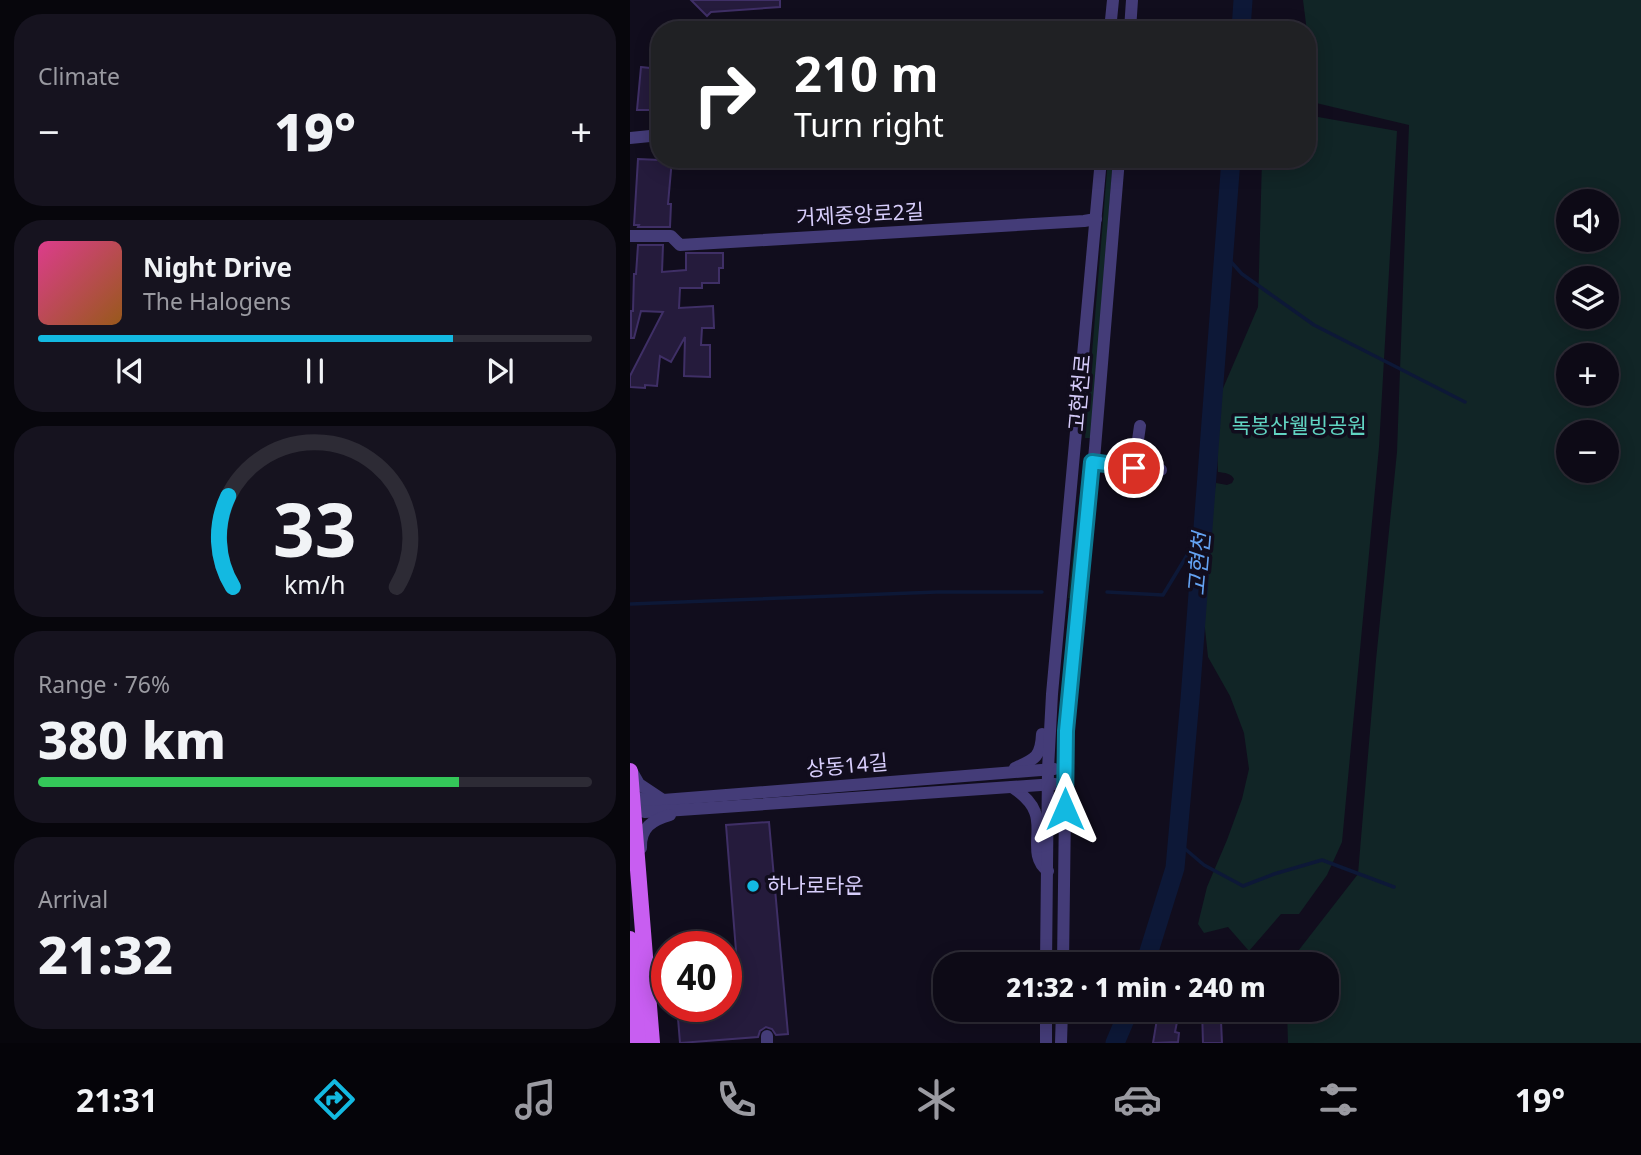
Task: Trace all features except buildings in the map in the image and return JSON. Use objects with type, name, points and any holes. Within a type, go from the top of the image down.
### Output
[{"type":"main road","points":[[630,769],[652,1043]]},
{"type":"main road","points":[[630,939],[638,1043]]},
{"type":"street","points":[[1111,21],[1113,0]]},
{"type":"street","points":[[1131,21],[1132,0]]},
{"type":"street","points":[[630,138],[651,136]]},
{"type":"street","name":"고현천로","points":[[1046,952],[1048,769],[1052,694],[1100,168]]},
{"type":"street","name":"고현천로","points":[[1062,952],[1066,731],[1118,168]]},
{"type":"street","name":"거제중앙로2길","points":[[630,236],[671,236],[680,245],[1096,219]]},
{"type":"street","points":[[1132,491],[1140,426]]},
{"type":"street","points":[[1092,462],[1161,470]]},
{"type":"street","points":[[1011,772],[1039,754],[1044,706],[1052,694]]},
{"type":"street","name":"상동14길","points":[[631,802],[1065,768]]},
{"type":"street","points":[[630,769],[639,783],[663,800]]},
{"type":"street","name":"상동14길","points":[[631,802],[645,812],[1066,783]]},
{"type":"street","points":[[1012,787],[1026,799],[1037,814],[1038,860],[1048,871]]},
{"type":"street","points":[[640,904],[643,833],[659,818],[680,810]]},
{"type":"street","points":[[1045,1043],[1046,1022]]},
{"type":"street","points":[[1061,1043],[1062,1022]]},
{"type":"green space","points":[[1303,0],[1641,0],[1641,1043],[1288,1043],[1287,1022],[1339,1022],[1339,952],[1297,952],[1358,874],[1397,452],[1409,125],[1316,103],[1316,21],[1306,21]]},
{"type":"green space","name":"독봉산웰빙공원","points":[[1316,117],[1397,131],[1379,447],[1342,842],[1327,875],[1299,914],[1281,914],[1249,951],[1228,927],[1204,933],[1198,924],[1207,887],[1242,799],[1249,769],[1244,733],[1230,696],[1208,657],[1204,619],[1211,549],[1207,534],[1216,483],[1227,485],[1234,479],[1229,474],[1218,472],[1216,428],[1221,393],[1258,307],[1262,168],[1316,168]]},
{"type":"green space","points":[[1107,168],[1112,168],[1091,438],[1085,438]]},
{"type":"green space","points":[[1081,484],[1086,485],[1074,599],[1068,598]]},
{"type":"waterway","name":"고현천","points":[[1242,21],[1243,0]]},
{"type":"waterway","name":"고현천","points":[[1149,952],[1175,868],[1230,168]]},
{"type":"waterway","points":[[1224,254],[1242,274],[1314,325],[1465,402]]},
{"type":"waterway","points":[[1107,592],[1163,595],[1203,529]]},
{"type":"waterway","points":[[631,604],[937,592],[1042,592]]},
{"type":"waterway","points":[[1177,842],[1204,865],[1243,886],[1322,860],[1394,887]]},
{"type":"waterway","name":"고현천","points":[[1115,1043],[1124,1022]]},
{"type":"place","name":"하나로타운","points":[[753,886]]},
{"type":"route","points":[[1065,809],[1066,731],[1092,462],[1134,468]]}]
